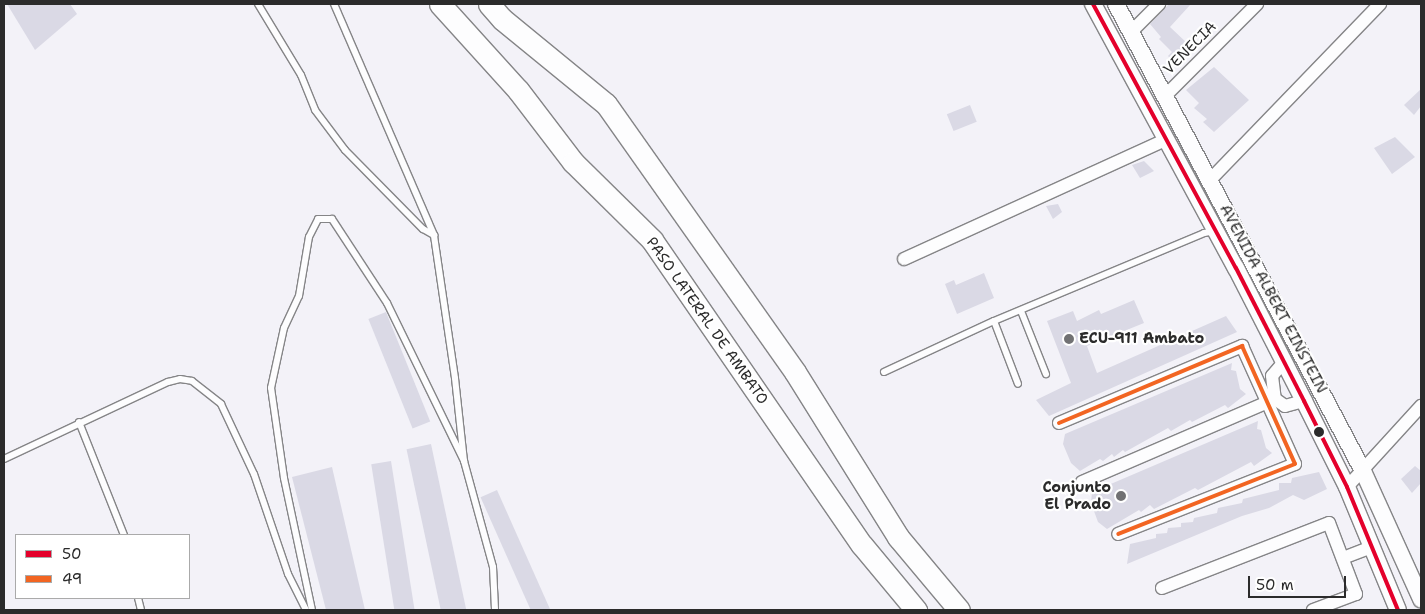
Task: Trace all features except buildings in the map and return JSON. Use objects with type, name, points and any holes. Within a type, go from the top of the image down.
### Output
[{"type":"highway","name":"PASO LATERAL DE AMBATO","points":[[440,4],[518,90],[573,162],[652,240],[862,545],[916,610]]},
{"type":"highway","points":[[489,4],[502,19],[606,104],[795,372],[898,537],[959,610]]},
{"type":"street","name":"AVENIDA ALBERT EINSTEIN","points":[[1093,4],[1216,231],[1304,401],[1347,487],[1398,610]]},
{"type":"street","name":"AVENIDA ALBERT EINSTEIN","points":[[1116,4],[1166,94],[1363,471],[1421,599]]},
{"type":"street","points":[[1132,32],[1159,4]]},
{"type":"street","name":"VENECIA","points":[[1166,94],[1257,4]]},
{"type":"street","points":[[1210,180],[1380,4]]},
{"type":"street","points":[[904,259],[1165,140]]},
{"type":"street","points":[[1216,231],[1232,222]]},
{"type":"street","points":[[1059,423],[1242,346],[1272,401],[1295,464],[1118,534]]},
{"type":"street","points":[[1272,401],[1272,376],[1284,362]]},
{"type":"street","points":[[1082,482],[1272,401],[1285,406],[1304,401]]},
{"type":"street","points":[[1347,487],[1421,406]]},
{"type":"street","points":[[1162,588],[1329,523],[1356,594],[1313,610]]},
{"type":"street","points":[[1343,558],[1372,547]]},
{"type":"lane","points":[[258,4],[301,75],[315,110],[340,144],[423,229],[434,235]]},
{"type":"lane","points":[[334,4],[434,235],[455,378],[464,461],[493,567],[495,610]]},
{"type":"lane","points":[[312,610],[284,478],[271,388],[284,328],[299,296],[308,237],[318,219],[325,216],[332,219],[387,303],[464,461]]},
{"type":"lane","points":[[884,372],[994,321],[1204,233],[1216,231]]},
{"type":"lane","points":[[1021,311],[1046,374]]},
{"type":"lane","points":[[994,321],[1018,384]]},
{"type":"lane","points":[[4,458],[79,422],[180,379],[204,388],[221,404],[254,474],[288,574],[306,610]]},
{"type":"lane","points":[[79,422],[124,534]]},
{"type":"transit line","name":"50","points":[[1093,4],[1236,268],[1304,401],[1347,487],[1398,610]]},
{"type":"transit line","name":"49","points":[[1059,423],[1242,346],[1295,464],[1118,534]]},
{"type":"place","name":"ECU-911 Ambato","points":[[1069,339]]},
{"type":"place","name":"Conjunto El Prado","points":[[1121,496]]}]
